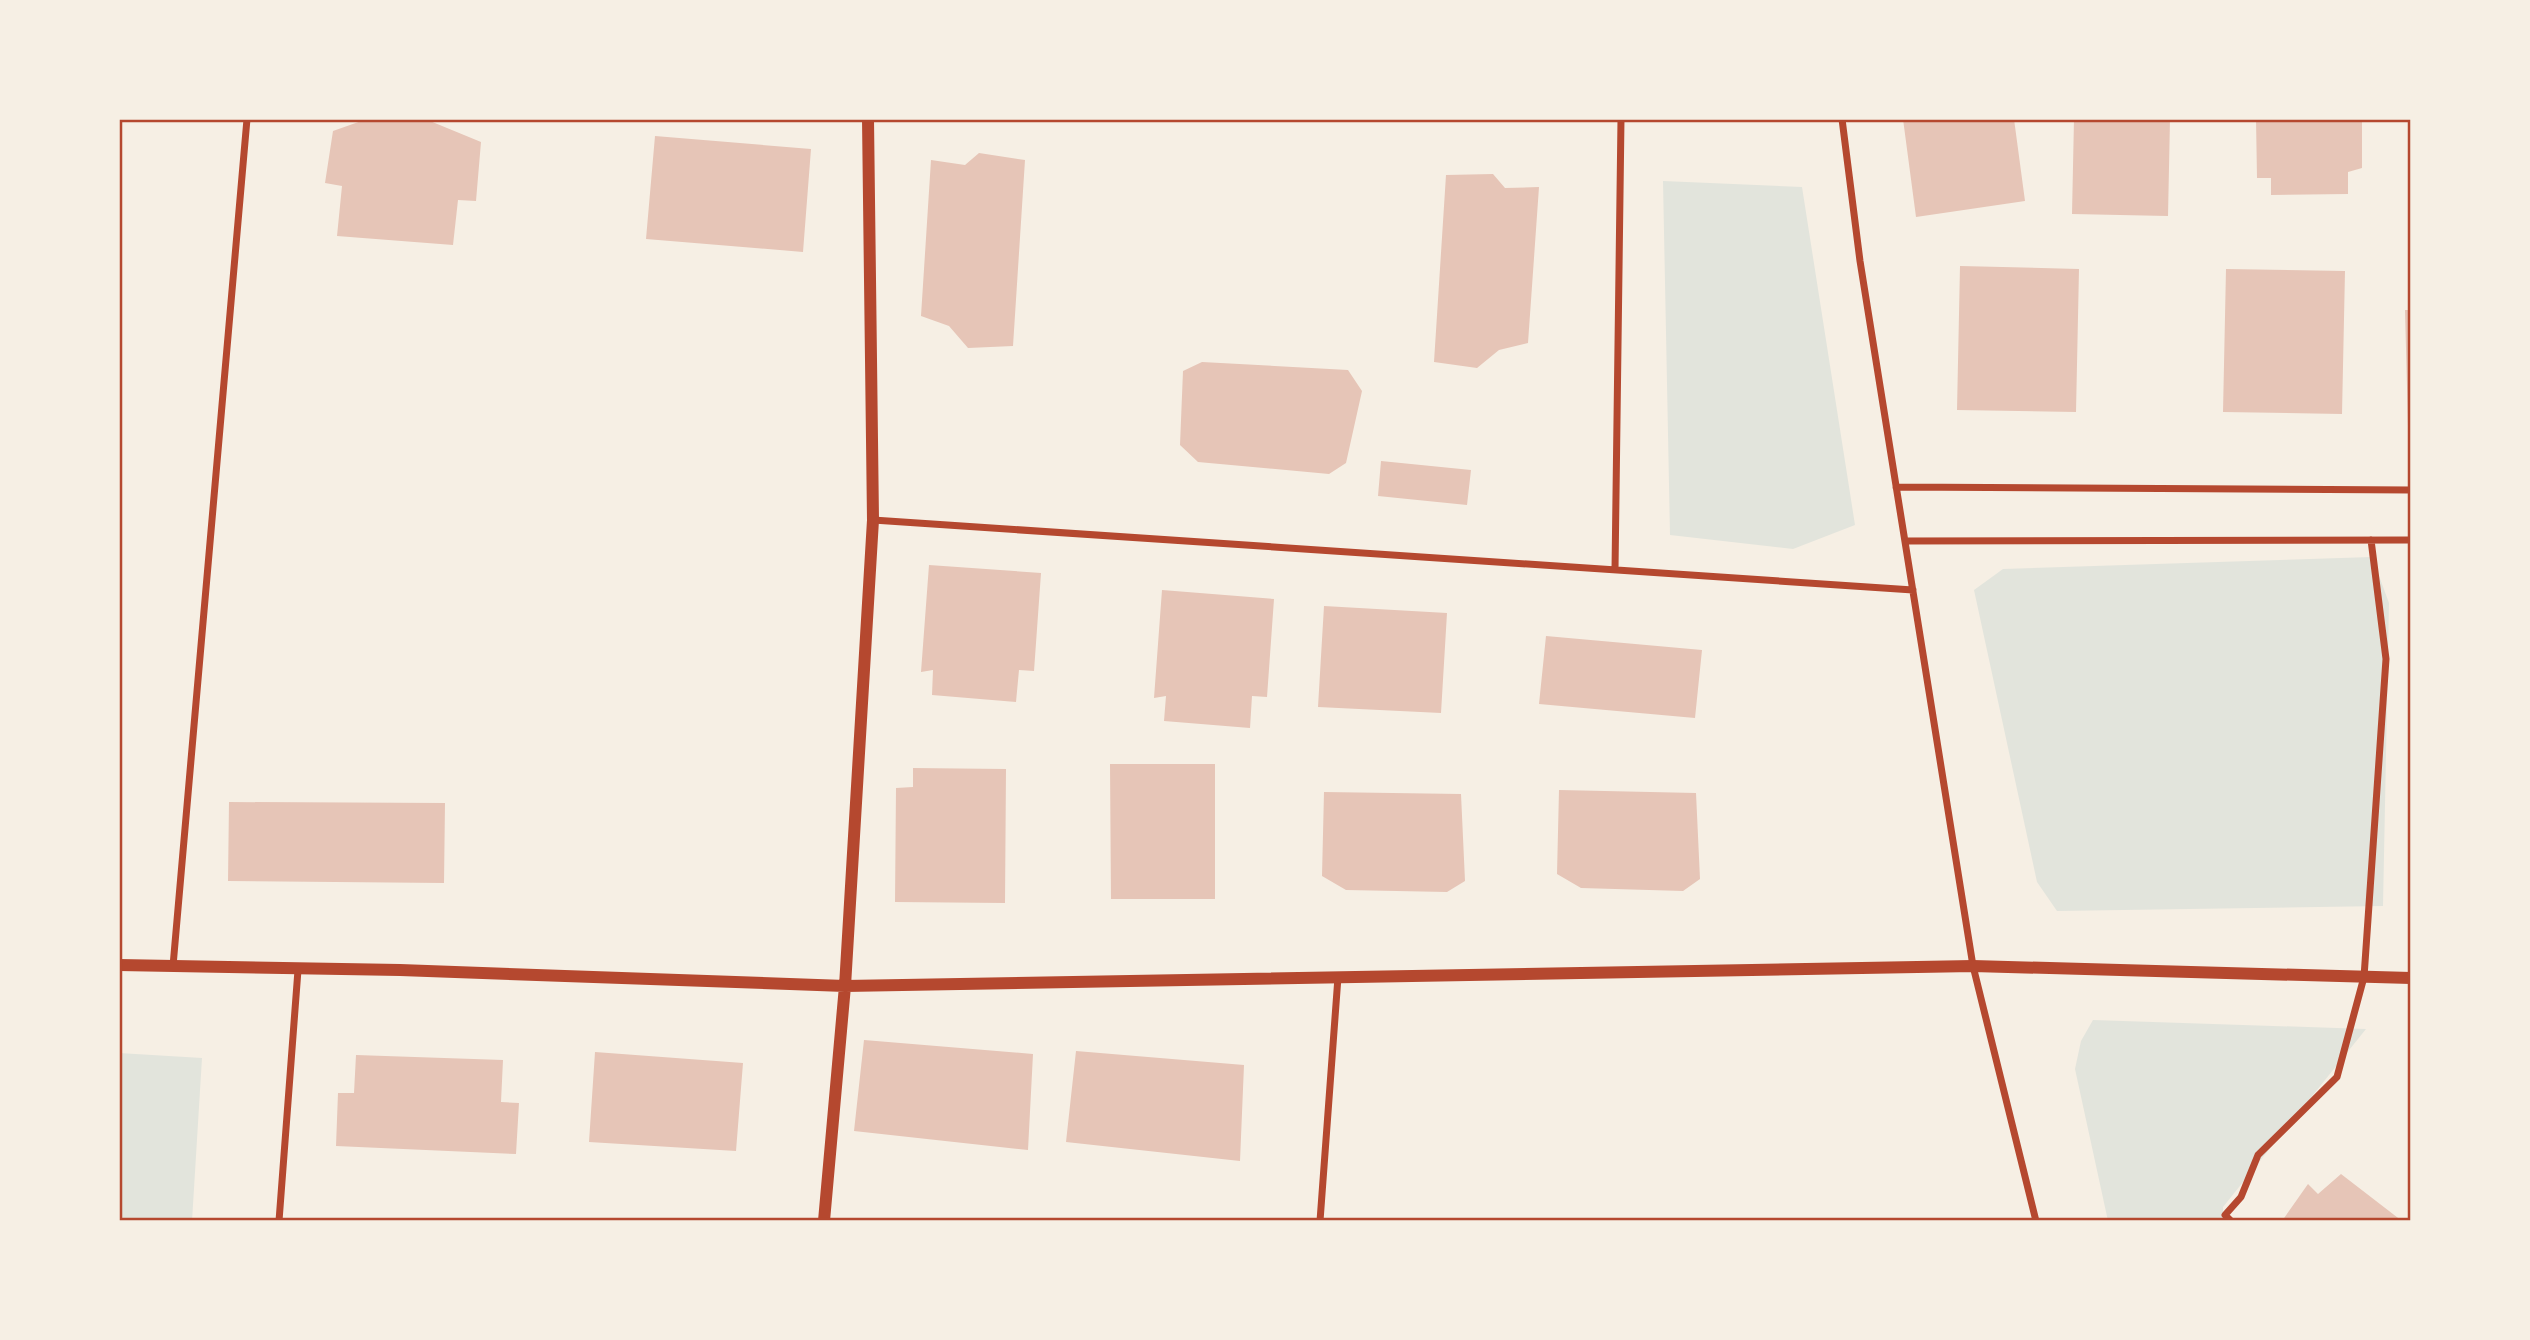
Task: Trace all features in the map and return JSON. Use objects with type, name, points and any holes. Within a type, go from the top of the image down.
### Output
[{"type":"street","points":[[173,966],[247,119]]},
{"type":"street","points":[[824,1221],[845,986],[873,520],[868,119]]},
{"type":"street","points":[[1615,570],[1621,119]]},
{"type":"street","points":[[1842,119],[1860,261],[1973,966],[2036,1221]]},
{"type":"street","points":[[1896,487],[2411,490]]},
{"type":"street","points":[[873,520],[1913,590]]},
{"type":"street","points":[[2231,1221],[2225,1214],[2241,1197],[2258,1155],[2337,1077],[2364,977],[2386,659],[2371,540]]},
{"type":"street","points":[[1905,541],[2411,540]]},
{"type":"street","points":[[119,965],[400,970],[845,986],[1973,966],[2411,978]]},
{"type":"street","points":[[279,1221],[298,970]]},
{"type":"street","points":[[1320,1221],[1338,977]]},
{"type":"shaded area","points":[[1663,181],[1802,187],[1855,525],[1793,549],[1670,535]]},
{"type":"shaded area","points":[[2372,557],[2389,603],[2383,906],[2057,911],[2037,882],[1974,590],[2003,569]]},
{"type":"shaded area","points":[[2093,1020],[2366,1029],[2223,1207],[2223,1221],[2108,1221],[2075,1069],[2081,1041]]},
{"type":"shaded area","points":[[119,1053],[202,1058],[192,1221],[119,1221]]},
{"type":"building","points":[[367,119],[430,121],[481,142],[476,201],[458,200],[453,245],[337,236],[342,186],[325,183],[333,131]]},
{"type":"building","points":[[1903,119],[2014,119],[2025,201],[1916,217]]},
{"type":"building","points":[[2074,119],[2170,119],[2168,216],[2072,214]]},
{"type":"building","points":[[2256,119],[2362,119],[2362,168],[2348,172],[2348,194],[2271,195],[2271,178],[2257,178]]},
{"type":"building","points":[[655,136],[811,149],[803,252],[646,239]]},
{"type":"building","points":[[979,153],[1025,160],[1013,346],[968,348],[949,326],[921,316],[931,160],[965,165]]},
{"type":"building","points":[[1493,174],[1505,188],[1539,187],[1528,343],[1499,350],[1477,368],[1434,362],[1446,175]]},
{"type":"building","points":[[1960,266],[2079,269],[2076,412],[1957,410]]},
{"type":"building","points":[[2226,269],[2345,271],[2342,414],[2223,412]]},
{"type":"building","points":[[2405,310],[2411,310],[2411,426],[2408,426]]},
{"type":"building","points":[[1202,362],[1348,370],[1362,391],[1346,463],[1329,474],[1198,462],[1180,445],[1183,371]]},
{"type":"building","points":[[1381,461],[1471,470],[1467,505],[1378,496]]},
{"type":"building","points":[[929,565],[1041,573],[1034,671],[1019,670],[1016,702],[932,695],[933,670],[921,672]]},
{"type":"building","points":[[1162,590],[1274,599],[1267,697],[1252,696],[1250,728],[1164,721],[1166,696],[1154,698]]},
{"type":"building","points":[[1324,606],[1447,613],[1441,713],[1318,707]]},
{"type":"building","points":[[1546,636],[1702,650],[1695,718],[1539,704]]},
{"type":"building","points":[[1110,764],[1215,764],[1215,899],[1111,899]]},
{"type":"building","points":[[913,768],[1006,769],[1005,903],[895,902],[896,788],[913,787]]},
{"type":"building","points":[[1559,790],[1696,793],[1700,879],[1683,891],[1581,888],[1557,874]]},
{"type":"building","points":[[1324,792],[1461,794],[1465,881],[1447,892],[1346,890],[1322,876]]},
{"type":"building","points":[[229,802],[445,803],[444,883],[228,881]]},
{"type":"building","points":[[864,1040],[1033,1054],[1028,1150],[854,1131]]},
{"type":"building","points":[[1076,1051],[1244,1065],[1240,1161],[1066,1142]]},
{"type":"building","points":[[595,1052],[743,1063],[736,1151],[589,1142]]},
{"type":"building","points":[[356,1055],[503,1060],[501,1102],[519,1103],[516,1154],[336,1146],[338,1093],[354,1093]]},
{"type":"building","points":[[2341,1174],[2402,1221],[2282,1221],[2308,1184],[2318,1194]]}]
